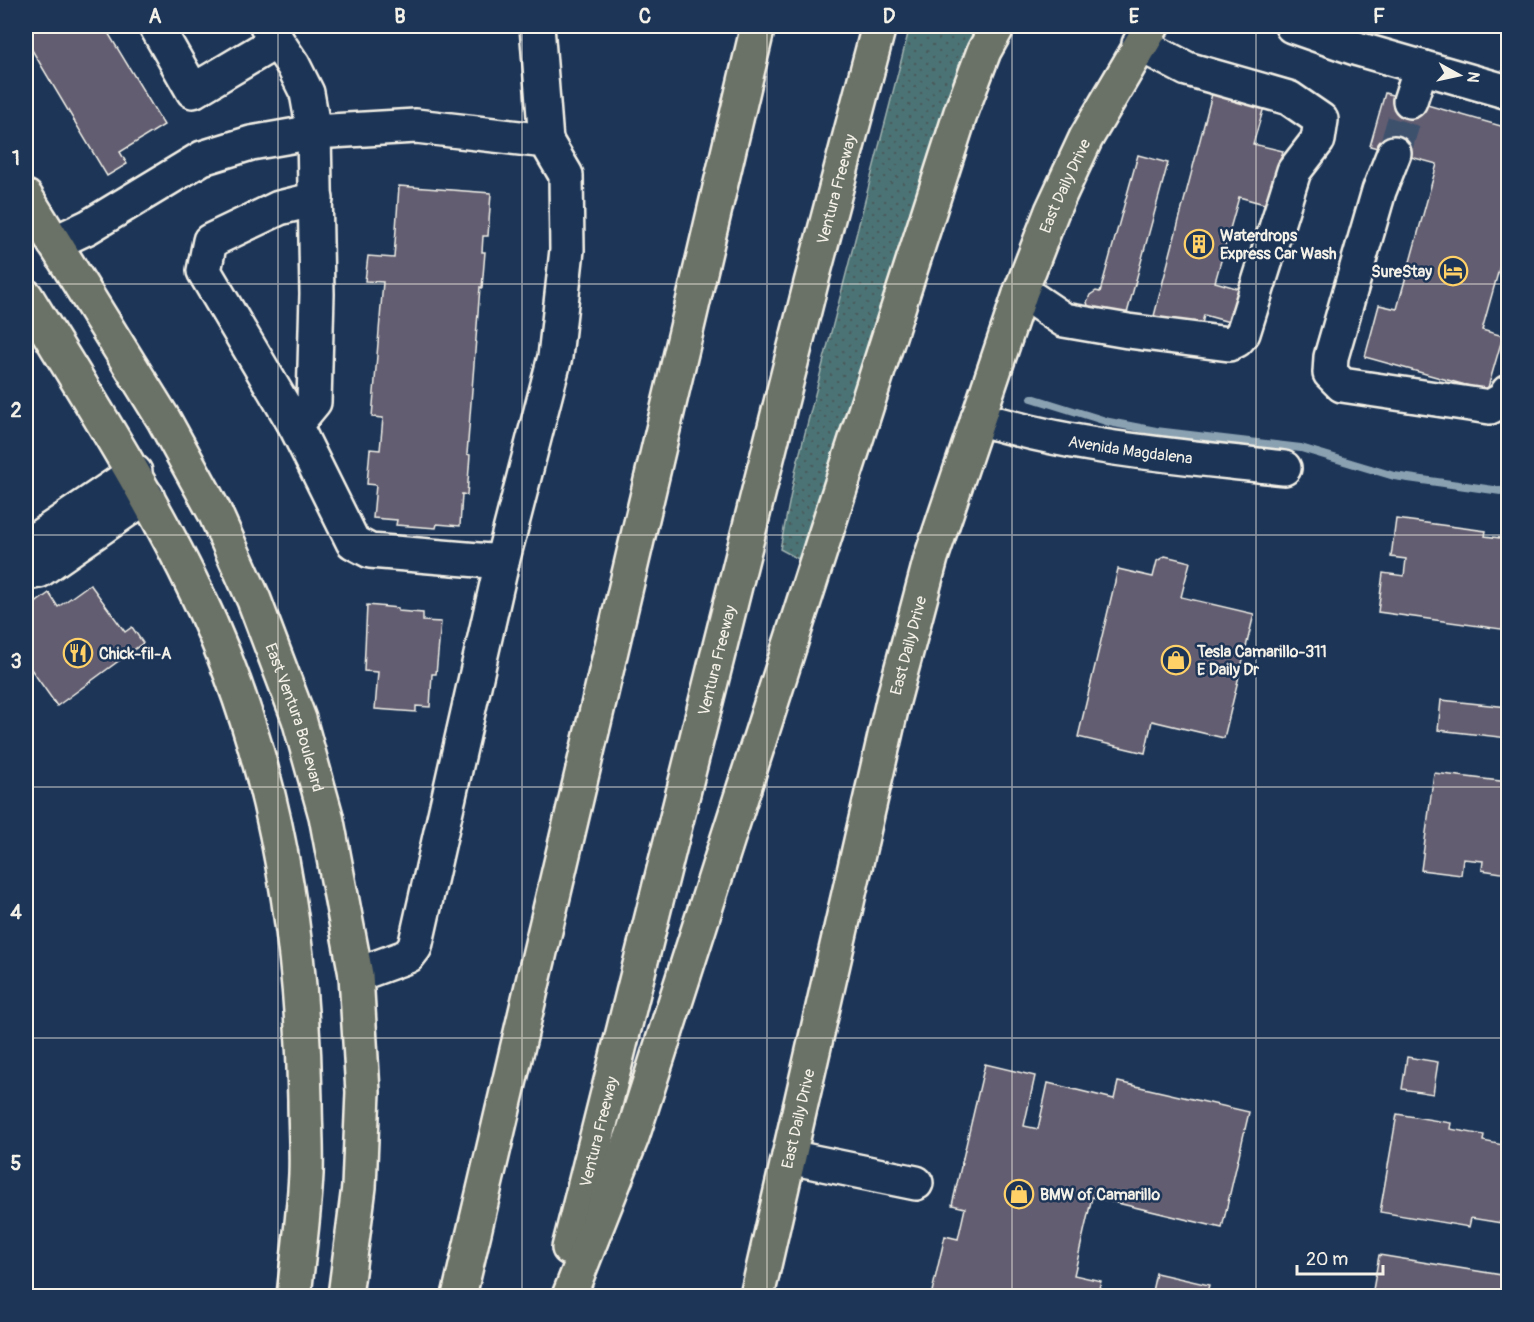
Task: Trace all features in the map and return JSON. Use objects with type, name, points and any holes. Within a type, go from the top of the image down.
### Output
[{"type":"main road","points":[[722,170],[735,26]]},
{"type":"main road","points":[[459,1296],[722,170],[758,26]]},
{"type":"main road","name":"Ventura Freeway","points":[[557,1296],[811,282],[879,26]]},
{"type":"main road","points":[[569,1296],[632,1137],[961,112],[984,51],[998,26]]},
{"type":"main road","name":"East Daily Drive","points":[[757,1296],[912,625],[931,558],[1021,291],[1052,211],[1086,138],[1145,35]]},
{"type":"main road","name":"East Ventura Boulevard","points":[[26,196],[164,420],[215,513],[254,600],[299,719],[326,816],[356,975],[363,1092],[359,1187],[345,1296]]},
{"type":"main road","points":[[26,296],[141,484],[197,593],[225,660],[256,748],[278,844],[296,952],[304,1063],[306,1174],[294,1296]]},
{"type":"street","points":[[156,26],[193,91],[272,33],[293,65],[307,93],[314,132],[316,199],[317,294],[314,402],[295,425]]},
{"type":"street","points":[[356,975],[408,956],[415,948],[502,562],[555,357],[567,250],[566,175],[546,141],[537,26]]},
{"type":"street","points":[[1292,26],[1358,49],[1509,92]]},
{"type":"street","points":[[1021,291],[1064,320],[1229,344],[1243,333],[1294,171],[1318,140],[1321,120],[1289,98],[1187,69],[1145,35]]},
{"type":"street","points":[[1410,101],[1421,67]]},
{"type":"street","points":[[54,243],[87,227],[202,158],[251,143],[314,132],[416,126],[546,141]]},
{"type":"street","points":[[1394,153],[1379,191],[1330,357],[1330,373],[1342,385],[1490,407],[1504,399],[1509,392]]},
{"type":"street","points":[[316,199],[279,208],[210,241],[204,271],[295,425],[352,542],[370,551],[502,562]]},
{"type":"street","name":"Avenida Magdalena","points":[[978,418],[1016,430],[1139,451],[1284,468]]},
{"type":"street","points":[[26,546],[141,484]]},
{"type":"street","points":[[26,573],[39,571],[141,484]]},
{"type":"street","points":[[789,1157],[916,1183]]},
{"type":"green space","points":[[910,26],[980,26],[802,561],[780,549],[796,468]]},
{"type":"building","points":[[104,26],[164,125],[120,152],[127,164],[107,176],[26,40],[26,27]]},
{"type":"building","points":[[1436,26],[1464,26],[1462,33]]},
{"type":"building","points":[[1478,26],[1508,26],[1508,34]]},
{"type":"building","name":"SureStay","points":[[1385,93],[1508,128],[1508,237],[1482,330],[1503,336],[1487,391],[1365,357],[1379,305],[1397,309],[1437,164],[1370,146]]},
{"type":"building","name":"Waterdrops Express Car Wash","points":[[1212,94],[1264,107],[1253,144],[1283,151],[1268,205],[1239,197],[1215,282],[1243,290],[1233,323],[1204,315],[1201,328],[1154,316]]},
{"type":"building","points":[[1138,155],[1168,163],[1126,317],[1089,309],[1087,302],[1090,295],[1096,291],[1100,292]]},
{"type":"building","points":[[399,186],[491,193],[488,236],[483,236],[482,252],[485,252],[482,288],[480,287],[467,454],[470,455],[467,495],[462,494],[460,526],[437,524],[436,528],[396,525],[397,520],[373,518],[376,485],[367,484],[370,449],[380,450],[383,418],[372,417],[383,282],[365,281],[368,256],[394,258]]},
{"type":"building","points":[[1396,519],[1486,531],[1485,536],[1508,539],[1508,630],[1378,612],[1383,573],[1404,576],[1406,559],[1391,557]]},
{"type":"building","points":[[1165,556],[1190,562],[1181,597],[1254,614],[1224,738],[1152,721],[1145,753],[1078,737],[1118,569],[1153,577],[1157,561]]},
{"type":"building","name":"Chick-fil-A","points":[[90,584],[125,632],[132,627],[143,643],[57,706],[26,662],[26,610],[49,593],[58,607]]},
{"type":"building","points":[[367,605],[423,613],[423,621],[441,622],[436,674],[432,674],[430,707],[416,706],[416,712],[375,709],[378,672],[364,671]]},
{"type":"building","points":[[1441,700],[1508,707],[1508,738],[1438,730]]},
{"type":"building","points":[[1434,773],[1508,782],[1508,874],[1482,870],[1483,861],[1463,859],[1461,875],[1421,870]]},
{"type":"building","points":[[1407,1057],[1438,1062],[1433,1094],[1402,1089]]},
{"type":"building","points":[[985,1064],[1035,1076],[1024,1126],[1038,1129],[1048,1083],[1114,1099],[1118,1082],[1249,1112],[1222,1228],[1092,1197],[1074,1275],[1101,1281],[1097,1296],[931,1296],[945,1236],[958,1239],[965,1208],[952,1205]]},
{"type":"building","points":[[1397,1114],[1451,1123],[1450,1129],[1484,1135],[1483,1141],[1508,1146],[1508,1224],[1471,1218],[1469,1227],[1380,1212]]},
{"type":"building","points":[[1379,1255],[1502,1275],[1502,1272],[1508,1273],[1508,1296],[1372,1296]]},
{"type":"building","points":[[1156,1273],[1209,1285],[1206,1296],[1151,1296]]},
{"type":"waterway","points":[[1032,398],[1109,422],[1156,431],[1301,448],[1394,476],[1508,492]]},
{"type":"tunnel","points":[[1394,153],[1410,101]]},
{"type":"place","name":"Waterdrops Express Car Wash","points":[[1199,244]]},
{"type":"place","name":"SureStay","points":[[1453,271]]},
{"type":"place","name":"Chick-fil-A","points":[[78,653]]},
{"type":"place","name":"Tesla Camarillo-311 E Daily Dr","points":[[1176,660]]},
{"type":"place","name":"BMW of Camarillo","points":[[1019,1194]]}]
